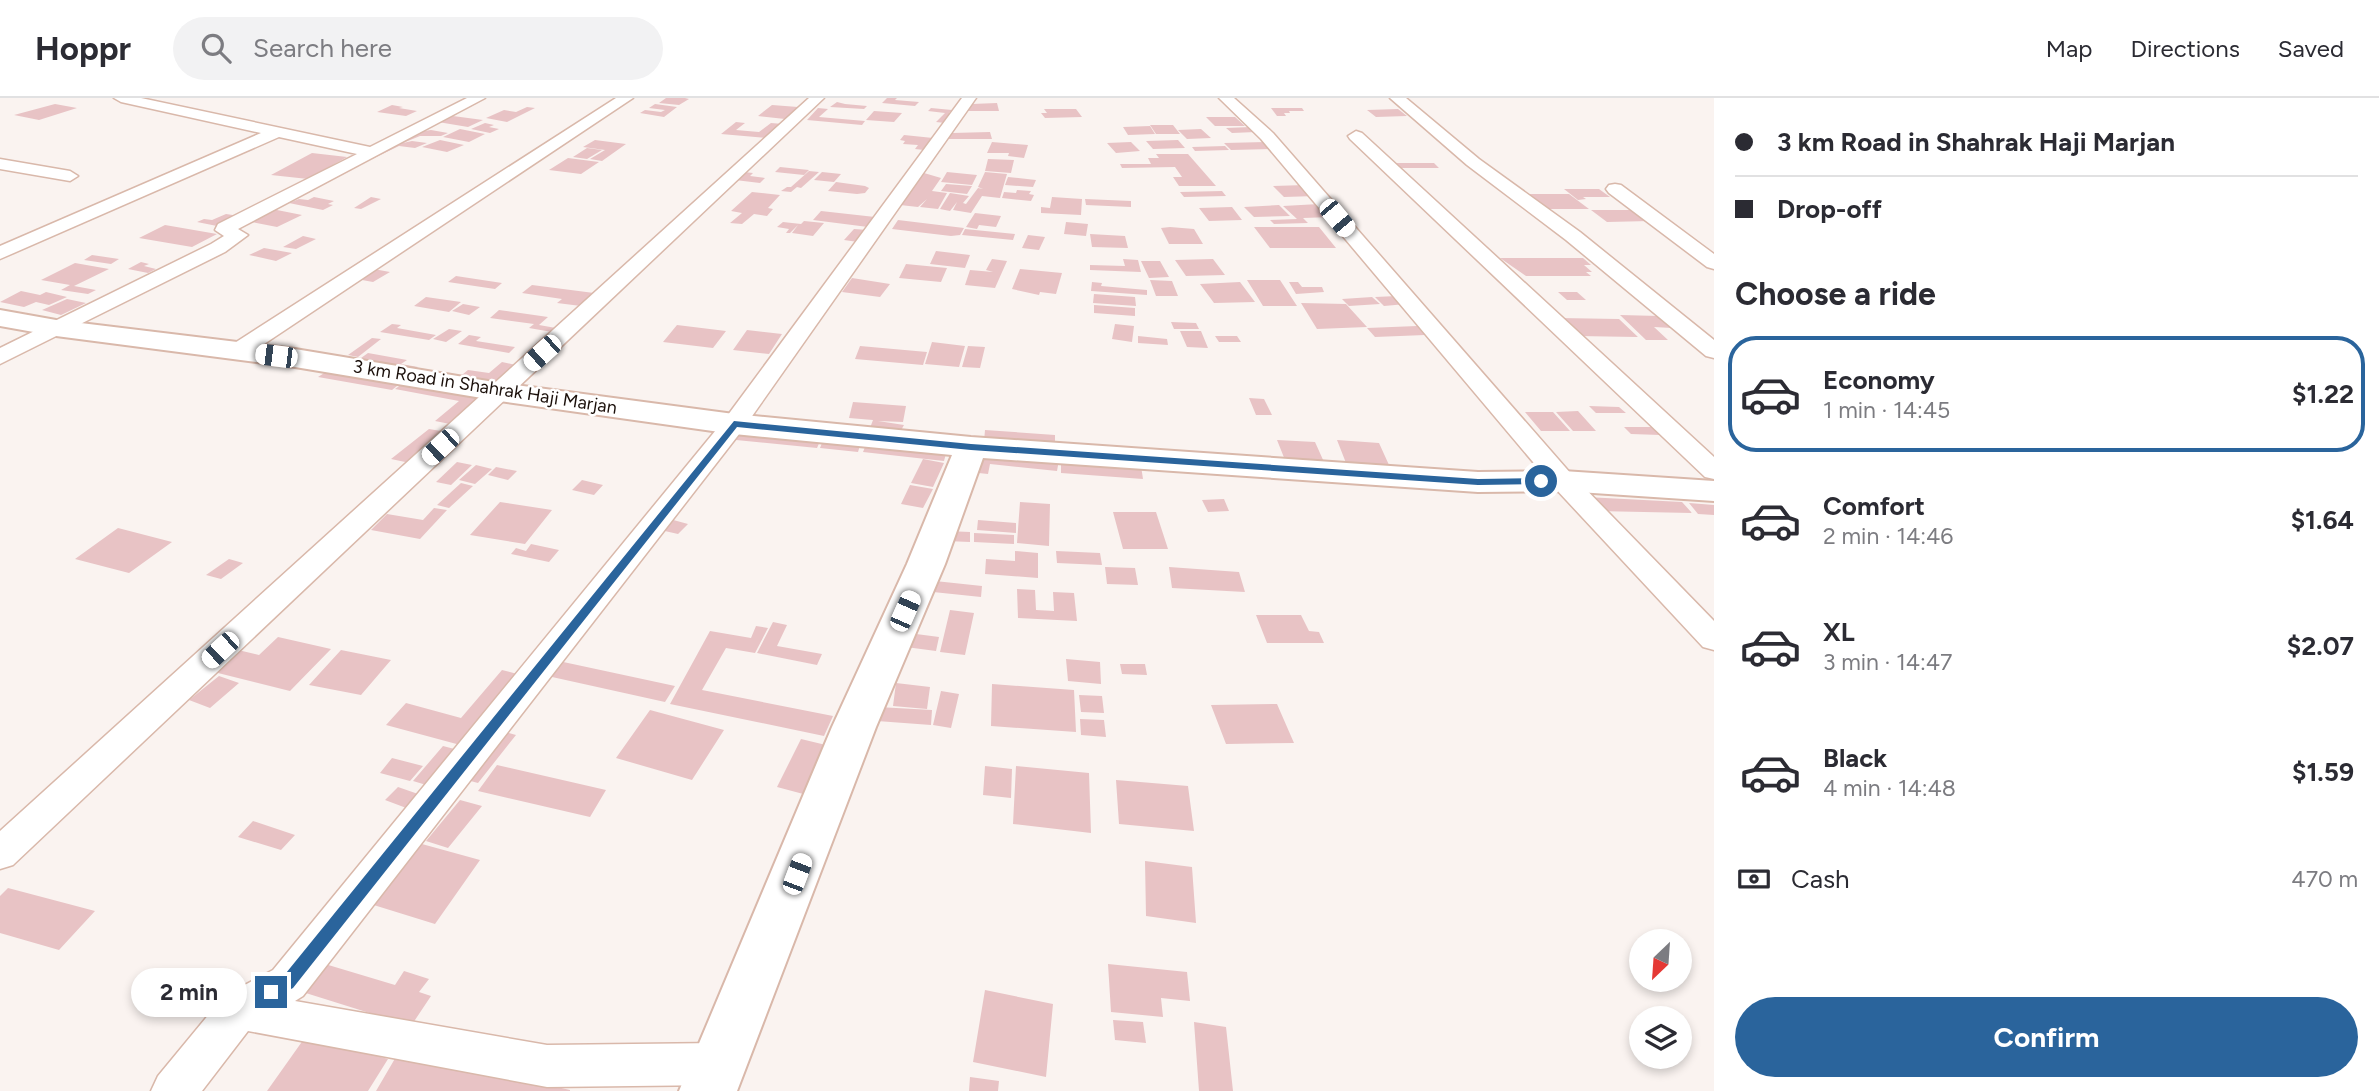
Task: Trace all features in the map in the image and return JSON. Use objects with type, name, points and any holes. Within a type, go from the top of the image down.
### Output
[{"type":"street","points":[[121,98],[370,152]]},
{"type":"street","points":[[143,103],[160,98]]},
{"type":"street","points":[[0,356],[218,248],[239,234],[224,230],[225,228],[478,98]]},
{"type":"street","points":[[238,351],[626,98]]},
{"type":"street","points":[[0,854],[817,98]]},
{"type":"street","points":[[174,1091],[239,1010],[288,983],[734,424],[969,98]]},
{"type":"street","points":[[1226,98],[1267,136],[1563,481],[1714,640]]},
{"type":"street","points":[[1397,98],[1473,162],[1573,236],[1714,351]]},
{"type":"street","points":[[0,253],[277,132]]},
{"type":"street","points":[[1356,136],[1714,471]]},
{"type":"street","points":[[0,164],[70,176]]},
{"type":"street","points":[[1615,189],[1714,263]]},
{"type":"street","name":"3 km Road in Shahrak Haji Marjan","points":[[0,318],[734,424],[971,447],[1478,482],[1563,481],[1714,491]]},
{"type":"street","points":[[239,1010],[547,1066],[714,1077],[854,727],[926,564],[971,447]]},
{"type":"building","points":[[666,98],[689,99],[679,105],[659,103]]},
{"type":"building","points":[[887,98],[919,102],[915,106],[882,103]]},
{"type":"building","points":[[837,102],[867,106],[864,109],[830,107]]},
{"type":"building","points":[[997,103],[999,111],[967,111],[972,104]]},
{"type":"building","points":[[55,104],[77,108],[39,120],[14,115]]},
{"type":"building","points":[[655,104],[677,107],[664,117],[640,113],[645,110],[665,110],[649,108]]},
{"type":"building","points":[[392,105],[417,111],[406,116],[377,112]]},
{"type":"building","points":[[772,105],[798,107],[785,119],[758,116]]},
{"type":"building","points":[[527,107],[535,108],[507,122],[486,118],[504,110],[516,112]]},
{"type":"building","points":[[818,108],[828,109],[819,117],[865,121],[862,125],[807,120]]},
{"type":"building","points":[[931,108],[952,110],[949,113],[953,114],[945,123],[936,122],[945,113],[928,111]]},
{"type":"building","points":[[1271,108],[1302,108],[1304,111],[1289,111],[1290,113],[1284,113],[1286,116],[1277,116]]},
{"type":"building","points":[[1044,109],[1076,109],[1082,117],[1045,118],[1041,113],[1047,113]]},
{"type":"building","points":[[1398,109],[1407,116],[1376,117],[1367,110]]},
{"type":"building","points":[[874,111],[902,113],[894,122],[866,120]]},
{"type":"building","points":[[453,116],[483,120],[468,127],[438,122]]},
{"type":"building","points":[[1206,117],[1235,117],[1245,126],[1215,126]]},
{"type":"building","points":[[736,122],[745,123],[736,130],[759,132],[771,123],[783,124],[766,138],[721,134]]},
{"type":"building","points":[[485,123],[494,125],[489,127],[499,129],[490,133],[471,129]]},
{"type":"building","points":[[1150,125],[1173,125],[1180,134],[1156,134]]},
{"type":"building","points":[[1150,126],[1155,134],[1128,135],[1123,127]]},
{"type":"building","points":[[1251,127],[1256,132],[1232,133],[1226,128]]},
{"type":"building","points":[[460,129],[485,134],[469,142],[443,137]]},
{"type":"building","points":[[1201,129],[1211,138],[1187,139],[1178,130]]},
{"type":"building","points":[[431,130],[448,133],[441,136],[420,136],[403,143],[427,143],[415,148],[399,146],[372,159],[362,157],[417,132]]},
{"type":"building","points":[[990,132],[992,139],[946,139],[952,133]]},
{"type":"building","points":[[904,135],[933,138],[924,150],[915,149],[918,145],[903,144],[905,141],[900,140]]},
{"type":"building","points":[[440,140],[464,145],[447,152],[422,147]]},
{"type":"building","points":[[595,140],[626,144],[602,161],[590,159],[605,150],[583,147]]},
{"type":"building","points":[[1178,140],[1185,148],[1153,149],[1146,141]]},
{"type":"building","points":[[992,142],[1028,145],[1024,158],[1008,156],[1009,153],[987,153]]},
{"type":"building","points":[[1131,142],[1140,151],[1116,153],[1107,143]]},
{"type":"building","points":[[1266,142],[1273,149],[1231,150],[1224,143]]},
{"type":"building","points":[[1225,146],[1229,150],[1195,151],[1192,147]]},
{"type":"building","points":[[587,148],[602,150],[587,159],[573,157]]},
{"type":"building","points":[[312,153],[347,157],[308,179],[271,175]]},
{"type":"building","points":[[1156,154],[1188,154],[1216,186],[1179,186],[1173,177],[1182,177],[1175,167],[1122,168],[1120,164],[1151,164],[1148,158],[1159,158]]},
{"type":"building","points":[[568,158],[599,162],[581,174],[549,170]]},
{"type":"building","points":[[988,159],[1014,160],[1011,173],[985,171]]},
{"type":"building","points":[[1391,163],[1434,163],[1439,168],[1396,168]]},
{"type":"building","points":[[780,167],[809,170],[804,175],[775,172]]},
{"type":"building","points":[[809,171],[819,172],[801,188],[797,187],[791,192],[781,191],[791,187]]},
{"type":"building","points":[[744,172],[753,173],[750,176],[765,178],[760,183],[735,180]]},
{"type":"building","points":[[822,172],[841,174],[834,182],[814,180]]},
{"type":"building","points":[[947,172],[977,175],[972,185],[941,182]]},
{"type":"building","points":[[985,172],[1007,174],[1000,198],[982,196],[971,213],[953,210],[957,202],[950,211],[940,209],[950,193],[969,196],[963,203],[966,204],[978,188],[983,189],[978,187]]},
{"type":"building","points":[[924,173],[941,178],[932,191],[947,193],[938,209],[920,207],[927,199],[918,207],[900,205],[915,181],[918,182]]},
{"type":"building","points":[[1008,177],[1036,180],[1033,187],[1005,185]]},
{"type":"building","points":[[836,182],[869,188],[865,193],[857,194],[828,191]]},
{"type":"building","points":[[946,184],[972,186],[967,194],[941,191]]},
{"type":"building","points":[[1305,185],[1316,196],[1284,197],[1273,186]]},
{"type":"building","points":[[1564,189],[1599,189],[1610,197],[1583,197],[1586,199],[1578,200]]},
{"type":"building","points":[[1017,190],[1031,191],[1029,194],[1034,195],[1031,201],[1002,198],[1004,192],[1016,193]]},
{"type":"building","points":[[1222,191],[1226,196],[1184,197],[1180,192]]},
{"type":"building","points":[[752,192],[780,195],[768,208],[773,209],[767,216],[754,214],[742,224],[730,223],[742,213],[731,211]]},
{"type":"building","points":[[1524,194],[1569,194],[1589,209],[1542,209]]},
{"type":"building","points":[[314,197],[334,201],[328,204],[333,205],[323,210],[289,203],[299,199],[308,200]]},
{"type":"building","points":[[371,197],[381,199],[361,209],[354,208]]},
{"type":"building","points":[[1052,197],[1082,199],[1081,215],[1041,213],[1041,207],[1050,208]]},
{"type":"building","points":[[1085,199],[1131,201],[1131,207],[1086,205]]},
{"type":"building","points":[[1319,204],[1332,217],[1303,218],[1308,223],[1274,224],[1270,220],[1297,219],[1283,206]]},
{"type":"building","points":[[1279,205],[1290,216],[1254,217],[1244,207]]},
{"type":"building","points":[[1232,207],[1242,220],[1209,221],[1199,208]]},
{"type":"building","points":[[272,209],[302,215],[277,227],[247,221]]},
{"type":"building","points":[[1591,210],[1634,210],[1650,221],[1607,222]]},
{"type":"building","points":[[821,211],[875,217],[868,227],[813,220]]},
{"type":"building","points":[[975,213],[1001,216],[996,227],[966,227]]},
{"type":"building","points":[[226,214],[239,216],[217,226],[197,222],[212,220]]},
{"type":"building","points":[[898,220],[964,228],[960,235],[951,236],[892,229]]},
{"type":"building","points":[[804,221],[824,223],[813,236],[792,233],[798,225],[790,233],[786,233],[789,229],[777,227],[783,222],[801,224]]},
{"type":"building","points":[[1066,222],[1088,224],[1086,236],[1064,234]]},
{"type":"building","points":[[165,225],[217,234],[192,247],[139,238]]},
{"type":"building","points":[[1254,227],[1319,227],[1336,248],[1270,248]]},
{"type":"building","points":[[1161,228],[1194,229],[1203,244],[1169,244]]},
{"type":"building","points":[[854,229],[868,230],[858,242],[844,240]]},
{"type":"building","points":[[965,229],[1015,234],[1013,240],[962,235]]},
{"type":"building","points":[[1090,234],[1125,236],[1128,248],[1092,247]]},
{"type":"building","points":[[1028,235],[1045,237],[1039,250],[1022,248]]},
{"type":"building","points":[[303,236],[316,239],[296,249],[283,247]]},
{"type":"building","points":[[264,248],[292,253],[276,261],[249,255]]},
{"type":"building","points":[[936,251],[970,255],[965,268],[930,264]]},
{"type":"building","points":[[92,255],[119,259],[111,264],[84,260]]},
{"type":"building","points":[[1500,258],[1583,258],[1591,265],[1584,265],[1592,272],[1586,272],[1591,276],[1526,276]]},
{"type":"building","points":[[992,259],[1007,261],[995,288],[965,285],[970,270],[993,272],[986,270]]},
{"type":"building","points":[[1123,259],[1138,260],[1141,272],[1090,270],[1090,265],[1125,266]]},
{"type":"building","points":[[1213,259],[1225,275],[1186,276],[1175,260]]},
{"type":"building","points":[[1141,261],[1160,261],[1169,277],[1149,278]]},
{"type":"building","points":[[141,262],[149,264],[144,266],[156,269],[148,273],[128,269]]},
{"type":"building","points":[[75,263],[109,269],[74,286],[96,290],[88,294],[61,290],[70,285],[41,280]]},
{"type":"building","points":[[906,264],[947,268],[941,282],[899,278]]},
{"type":"building","points":[[368,268],[390,272],[373,282],[351,278]]},
{"type":"building","points":[[1020,269],[1062,273],[1056,294],[1040,292],[1039,295],[1012,289]]},
{"type":"building","points":[[456,276],[502,283],[495,289],[448,282]]},
{"type":"building","points":[[852,278],[890,284],[880,297],[842,292]]},
{"type":"building","points":[[1150,280],[1172,281],[1178,296],[1156,296]]},
{"type":"building","points":[[1247,280],[1280,280],[1297,306],[1263,306]]},
{"type":"building","points":[[1092,282],[1102,283],[1101,286],[1147,290],[1147,295],[1091,291]]},
{"type":"building","points":[[1240,282],[1255,302],[1214,303],[1200,284]]},
{"type":"building","points":[[1289,282],[1298,282],[1302,287],[1322,287],[1324,292],[1296,294]]},
{"type":"building","points":[[532,285],[594,293],[581,306],[557,303],[562,299],[522,293]]},
{"type":"building","points":[[21,291],[40,295],[46,292],[67,297],[49,305],[36,302],[24,307],[0,302]]},
{"type":"building","points":[[1558,292],[1577,292],[1586,300],[1567,300]]},
{"type":"building","points":[[1094,294],[1135,297],[1136,306],[1093,303]]},
{"type":"building","points":[[1397,296],[1406,304],[1384,306],[1375,297]]},
{"type":"building","points":[[426,297],[461,302],[449,312],[414,306]]},
{"type":"building","points":[[1372,297],[1380,304],[1349,306],[1342,299]]},
{"type":"building","points":[[67,299],[86,303],[61,315],[42,310]]},
{"type":"building","points":[[1301,303],[1346,304],[1367,327],[1317,329]]},
{"type":"building","points":[[463,304],[480,307],[469,315],[452,311]]},
{"type":"building","points":[[1094,305],[1135,308],[1135,316],[1094,313]]},
{"type":"building","points":[[499,310],[548,317],[539,325],[556,328],[552,332],[529,328],[534,324],[490,318]]},
{"type":"building","points":[[1620,315],[1659,316],[1672,328],[1654,327],[1668,340],[1646,340]]},
{"type":"building","points":[[1559,318],[1619,319],[1638,337],[1577,336]]},
{"type":"building","points":[[1171,322],[1196,323],[1199,329],[1174,329]]},
{"type":"building","points":[[392,324],[401,325],[397,328],[436,335],[429,340],[380,332]]},
{"type":"building","points":[[1115,324],[1134,326],[1132,342],[1112,339]]},
{"type":"building","points":[[677,325],[726,331],[713,348],[663,342]]},
{"type":"building","points":[[1417,326],[1425,335],[1375,337],[1367,328]]},
{"type":"building","points":[[449,329],[462,331],[446,342],[433,339]]},
{"type":"building","points":[[747,330],[782,334],[769,354],[733,350]]},
{"type":"building","points":[[1180,331],[1201,331],[1208,348],[1187,347]]},
{"type":"building","points":[[469,335],[481,337],[476,341],[515,347],[509,353],[458,344]]},
{"type":"building","points":[[1138,336],[1167,339],[1168,345],[1138,343]]},
{"type":"building","points":[[1215,336],[1237,336],[1241,342],[1219,342]]},
{"type":"building","points":[[372,338],[381,339],[358,357],[348,355]]},
{"type":"building","points":[[932,342],[965,346],[959,367],[925,364]]},
{"type":"building","points":[[860,346],[927,352],[923,365],[855,359]]},
{"type":"building","points":[[968,346],[985,347],[980,368],[962,367]]},
{"type":"building","points":[[368,353],[407,360],[401,364],[418,367],[410,372],[354,363]]},
{"type":"building","points":[[502,362],[516,365],[493,385],[457,379],[468,370],[489,373]]},
{"type":"building","points":[[329,370],[402,382],[392,390],[318,377]]},
{"type":"building","points":[[405,382],[488,397],[455,425],[435,421],[459,401],[395,389]]},
{"type":"building","points":[[1249,398],[1264,399],[1272,415],[1256,415]]},
{"type":"building","points":[[853,402],[906,406],[903,422],[878,421],[904,425],[900,432],[870,428],[873,420],[849,418]]},
{"type":"building","points":[[1589,406],[1619,407],[1626,413],[1596,413]]},
{"type":"building","points":[[1578,411],[1596,431],[1573,431],[1556,412]]},
{"type":"building","points":[[1525,412],[1553,412],[1570,431],[1541,431]]},
{"type":"building","points":[[1624,427],[1653,427],[1660,435],[1631,434]]},
{"type":"building","points":[[429,429],[447,432],[410,463],[391,459]]},
{"type":"building","points":[[731,430],[821,439],[817,448],[726,439]]},
{"type":"building","points":[[985,430],[1055,435],[1055,447],[984,442]]},
{"type":"building","points":[[824,438],[861,442],[858,452],[820,448]]},
{"type":"building","points":[[1277,440],[1315,442],[1324,462],[1285,460]]},
{"type":"building","points":[[1337,440],[1379,443],[1389,465],[1346,463]]},
{"type":"building","points":[[867,442],[947,450],[944,461],[863,452]]},
{"type":"building","points":[[973,451],[1059,460],[1057,471],[990,464],[988,474],[969,472]]},
{"type":"building","points":[[923,459],[944,463],[933,487],[911,483]]},
{"type":"building","points":[[1061,461],[1141,466],[1143,479],[1061,473]]},
{"type":"building","points":[[457,462],[472,465],[451,485],[436,482]]},
{"type":"building","points":[[476,465],[492,469],[475,484],[459,480]]},
{"type":"building","points":[[496,467],[517,471],[508,480],[488,475]]},
{"type":"building","points":[[582,480],[603,485],[594,495],[572,490]]},
{"type":"building","points":[[461,483],[473,486],[449,508],[437,505]]},
{"type":"building","points":[[910,485],[933,489],[923,508],[901,504]]},
{"type":"building","points":[[1586,497],[1682,502],[1692,513],[1596,511]]},
{"type":"building","points":[[1224,499],[1229,511],[1208,512],[1202,500]]},
{"type":"building","points":[[500,502],[552,510],[525,544],[470,535]]},
{"type":"building","points":[[1020,502],[1050,504],[1049,546],[1017,543]]},
{"type":"building","points":[[1689,503],[1714,505],[1714,515],[1698,514]]},
{"type":"building","points":[[434,508],[447,510],[420,539],[371,530],[387,514],[423,520]]},
{"type":"building","points":[[1113,512],[1156,512],[1168,549],[1123,549]]},
{"type":"building","points":[[666,518],[688,524],[678,534],[656,529]]},
{"type":"building","points":[[978,520],[1016,523],[1016,533],[977,530]]},
{"type":"building","points":[[118,528],[172,542],[129,573],[75,559]]},
{"type":"building","points":[[947,531],[970,532],[970,542],[946,541]]},
{"type":"building","points":[[974,533],[1014,535],[1014,544],[974,542]]},
{"type":"building","points":[[531,544],[559,550],[549,562],[511,554],[516,548],[526,551]]},
{"type":"building","points":[[1015,551],[1038,553],[1038,578],[985,574],[986,559],[1015,561]]},
{"type":"building","points":[[1056,551],[1100,553],[1102,565],[1057,563]]},
{"type":"building","points":[[229,559],[243,563],[221,579],[206,575]]},
{"type":"building","points":[[1105,567],[1135,568],[1138,585],[1107,584]]},
{"type":"building","points":[[1169,567],[1239,572],[1245,592],[1172,588]]},
{"type":"building","points":[[935,581],[982,586],[981,597],[933,592]]},
{"type":"building","points":[[1017,589],[1035,590],[1036,610],[1054,611],[1053,592],[1074,593],[1077,621],[1018,618]]},
{"type":"building","points":[[950,610],[974,613],[965,655],[940,652]]},
{"type":"building","points":[[1256,615],[1301,615],[1309,631],[1319,632],[1324,643],[1267,643]]},
{"type":"building","points":[[773,622],[787,625],[777,646],[822,654],[817,665],[757,653]]},
{"type":"building","points":[[756,626],[768,628],[755,653],[726,648],[702,690],[833,716],[824,736],[670,704],[710,631],[751,638]]},
{"type":"building","points":[[901,632],[939,637],[936,651],[898,646]]},
{"type":"building","points":[[278,637],[331,649],[290,691],[214,672],[238,650],[259,655]]},
{"type":"building","points":[[341,650],[391,660],[361,695],[309,685]]},
{"type":"building","points":[[1066,659],[1100,662],[1101,684],[1068,681]]},
{"type":"building","points":[[554,660],[675,686],[665,702],[543,675]]},
{"type":"building","points":[[1120,664],[1145,664],[1147,675],[1122,674]]},
{"type":"building","points":[[502,670],[521,675],[464,746],[386,725],[406,703],[461,718]]},
{"type":"building","points":[[219,676],[239,683],[210,708],[189,700]]},
{"type":"building","points":[[896,683],[930,687],[927,709],[893,706]]},
{"type":"building","points":[[992,684],[1074,690],[1076,732],[991,726]]},
{"type":"building","points":[[941,691],[959,694],[951,728],[933,725]]},
{"type":"building","points":[[1079,695],[1102,696],[1104,713],[1081,712]]},
{"type":"building","points":[[1277,704],[1294,743],[1226,744],[1211,705]]},
{"type":"building","points":[[878,707],[932,710],[931,725],[877,721]]},
{"type":"building","points":[[650,710],[724,730],[692,780],[616,758]]},
{"type":"building","points":[[1080,719],[1104,720],[1106,737],[1081,735]]},
{"type":"building","points":[[502,731],[516,735],[478,783],[463,779]]},
{"type":"building","points":[[801,739],[830,746],[807,795],[777,787]]},
{"type":"building","points":[[443,746],[462,751],[433,787],[413,781]]},
{"type":"building","points":[[392,758],[423,766],[410,781],[380,773]]},
{"type":"building","points":[[497,765],[606,790],[590,817],[478,791]]},
{"type":"building","points":[[985,766],[1012,769],[1011,798],[983,795]]},
{"type":"building","points":[[1016,766],[1089,773],[1091,833],[1013,824]]},
{"type":"building","points":[[1116,780],[1188,786],[1194,831],[1119,824]]},
{"type":"building","points":[[398,787],[421,795],[409,809],[385,800]]},
{"type":"building","points":[[460,800],[482,806],[448,848],[426,841]]},
{"type":"building","points":[[253,821],[295,835],[281,850],[238,837]]},
{"type":"building","points":[[411,841],[480,860],[435,924],[364,902]]},
{"type":"building","points":[[1145,861],[1192,867],[1196,923],[1146,916]]},
{"type":"building","points":[[8,888],[95,911],[59,950],[0,933],[0,896]]},
{"type":"building","points":[[315,961],[395,985],[404,971],[429,979],[419,992],[431,996],[411,1026],[293,989]]},
{"type":"building","points":[[1108,964],[1187,972],[1190,1001],[1161,998],[1163,1017],[1111,1012]]},
{"type":"building","points":[[985,990],[1053,1004],[1046,1077],[973,1062]]},
{"type":"building","points":[[1113,1020],[1143,1022],[1146,1043],[1115,1040]]},
{"type":"building","points":[[1194,1022],[1226,1027],[1233,1091],[1199,1091]]},
{"type":"building","points":[[306,1036],[388,1059],[368,1091],[267,1091]]},
{"type":"building","points":[[400,1050],[570,1090],[570,1091],[376,1091]]},
{"type":"building","points":[[970,1077],[999,1081],[998,1091],[969,1091]]},
{"type":"route","points":[[271,992],[288,983],[734,424],[971,447],[1020,448],[1478,482],[1541,481]]}]
